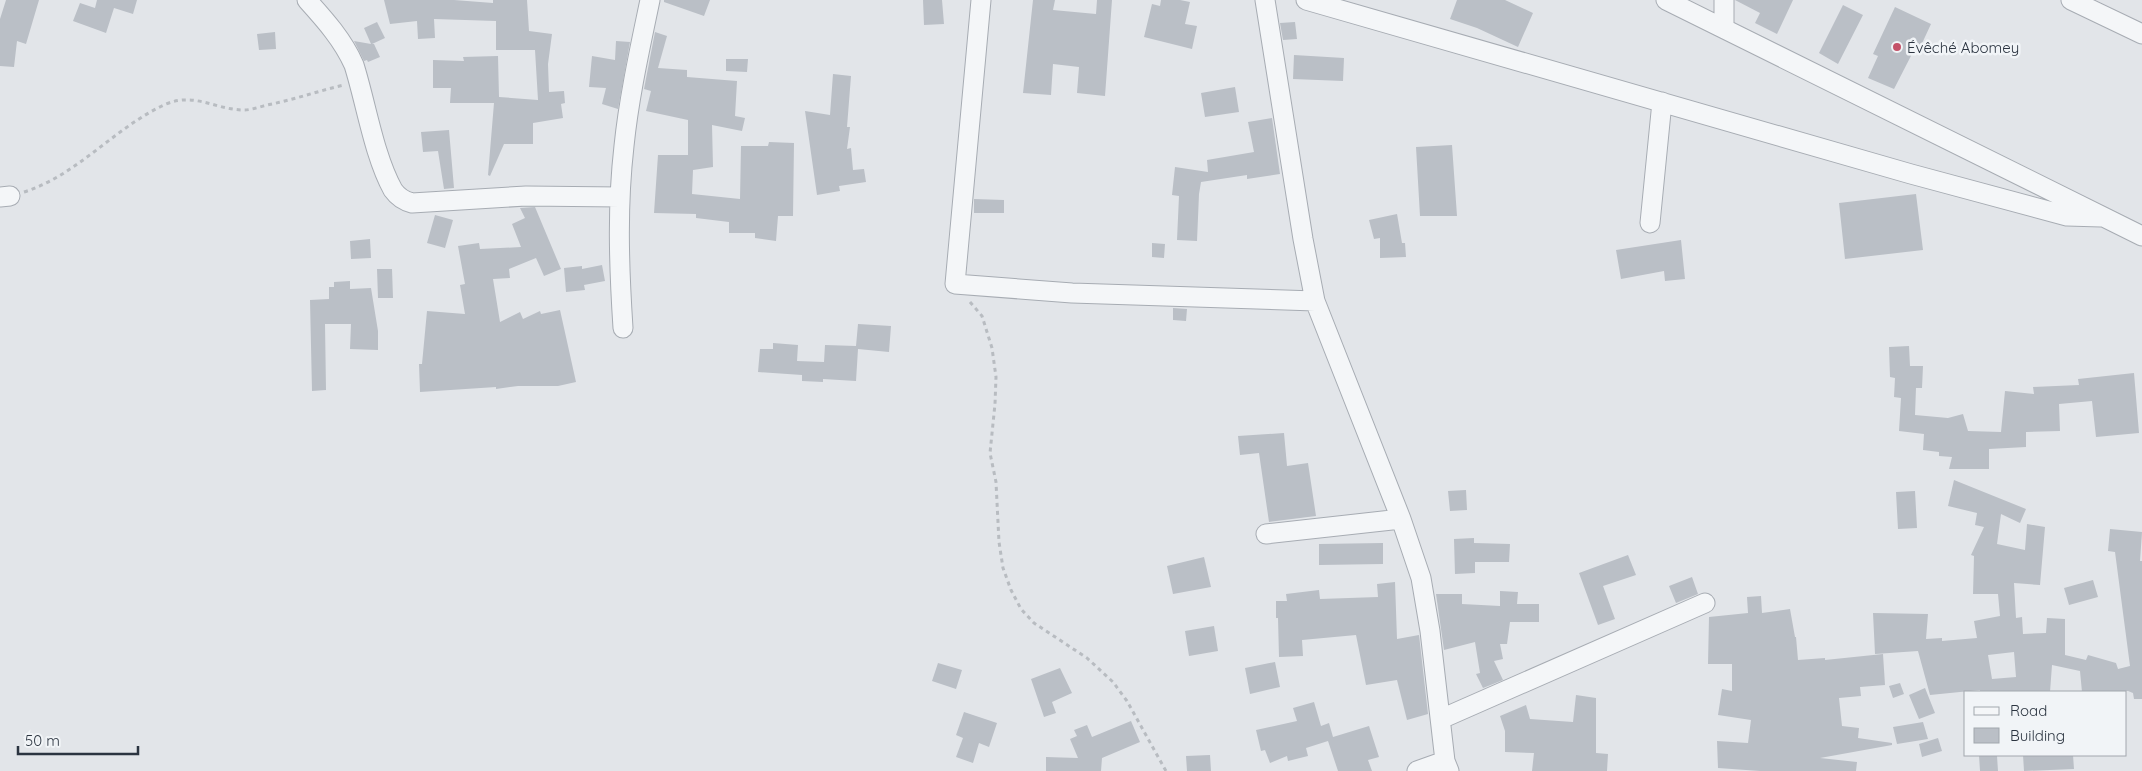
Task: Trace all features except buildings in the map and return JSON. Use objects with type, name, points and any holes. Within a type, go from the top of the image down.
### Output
[{"type":"street","points":[[307,0],[340,39],[354,65],[383,166],[394,191],[406,202],[526,196],[620,198]]},
{"type":"street","points":[[623,328],[618,250],[624,147],[631,94],[650,0]]},
{"type":"street","points":[[981,0],[955,284],[1072,293],[1315,301]]},
{"type":"street","points":[[1265,0],[1303,239],[1315,301],[1401,519],[1421,578],[1430,631],[1447,766],[1417,771]]},
{"type":"street","points":[[1306,0],[1911,174],[2058,214],[2102,217]]},
{"type":"street","points":[[1666,0],[2142,236]]},
{"type":"street","points":[[1724,0],[1724,28]]},
{"type":"street","points":[[2077,2],[2142,34]]},
{"type":"street","points":[[1650,223],[1662,102]]},
{"type":"street","points":[[1266,534],[1401,519]]},
{"type":"street","points":[[1441,719],[1705,603]]},
{"type":"path","points":[[5,197],[34,189],[71,169],[118,133],[168,103],[190,99],[206,101],[222,108],[246,110],[359,81]]},
{"type":"path","points":[[955,284],[982,316],[992,348],[996,378],[990,453],[996,482],[999,542],[1011,590],[1021,608],[1034,623],[1087,658],[1113,682],[1127,701],[1166,771]]},
{"type":"place","name":"Évêché Abomey","points":[[1897,47]]}]
